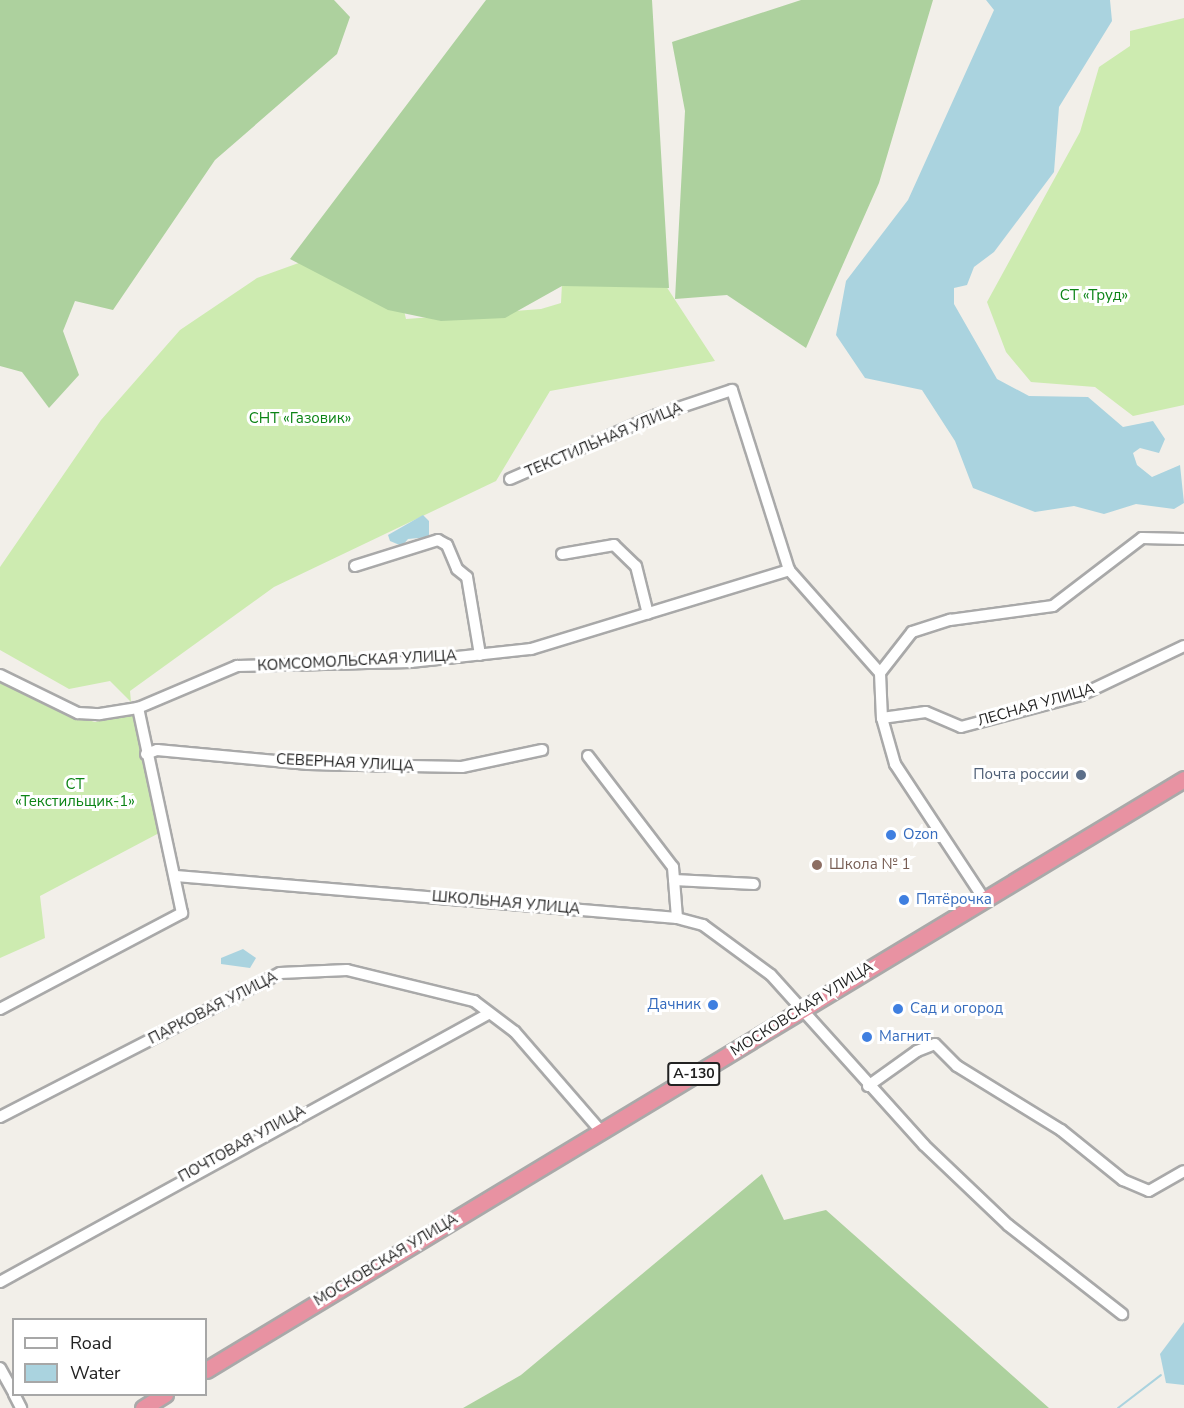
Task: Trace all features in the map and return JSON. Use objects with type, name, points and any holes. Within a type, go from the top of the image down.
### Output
[{"type":"highway","name":"МОСКОВСКАЯ УЛИЦА","points":[[207,1369],[1184,779]]},
{"type":"highway","points":[[143,1408],[163,1396]]},
{"type":"street","name":"ТЕКСТИЛЬНАЯ УЛИЦА","points":[[510,478],[657,415],[732,390],[789,570]]},
{"type":"street","points":[[880,673],[912,632],[950,620],[1053,606],[1142,538],[1184,539]]},
{"type":"street","points":[[355,566],[438,540],[447,544],[457,568],[467,578],[480,655]]},
{"type":"street","points":[[562,554],[614,545],[636,566],[648,614]]},
{"type":"street","name":"КОМСОМОЛЬСКАЯ УЛИЦА","points":[[0,675],[78,713],[138,708],[237,666],[480,655],[531,649],[789,570]]},
{"type":"street","points":[[789,570],[880,673],[882,718],[895,764],[984,899]]},
{"type":"street","name":"ЛЕСНАЯ УЛИЦА","points":[[882,718],[926,712],[961,727],[1081,695],[1184,646]]},
{"type":"street","points":[[0,1009],[182,913],[176,876],[146,754],[138,708]]},
{"type":"street","name":"СЕВЕРНАЯ УЛИЦА","points":[[146,754],[157,750],[308,764],[462,767],[542,750]]},
{"type":"street","points":[[588,756],[673,867],[677,918]]},
{"type":"street","name":"ШКОЛЬНАЯ УЛИЦА","points":[[176,876],[677,918],[703,925],[738,949],[804,1009],[868,1086],[1008,1225],[1122,1314]]},
{"type":"street","points":[[674,880],[754,884]]},
{"type":"street","name":"ПАРКОВАЯ УЛИЦА","points":[[0,1117],[280,973],[347,970],[448,992],[474,1001],[488,1014],[515,1032],[600,1130]]},
{"type":"street","name":"ПОЧТОВАЯ УЛИЦА","points":[[0,1282],[488,1014]]},
{"type":"street","points":[[868,1086],[916,1050],[935,1044],[957,1066],[1053,1125],[1123,1180],[1149,1191],[1184,1171]]},
{"type":"street","points":[[0,1368],[12,1390]]},
{"type":"green space","points":[[0,0],[334,0],[350,17],[337,54],[215,160],[113,310],[75,301],[63,331],[79,375],[49,408],[22,372],[0,366]]},
{"type":"green space","points":[[486,0],[652,0],[669,288],[562,286],[505,318],[441,321],[388,310],[290,259]]},
{"type":"green space","points":[[801,0],[933,0],[879,183],[806,348],[727,295],[675,299],[685,111],[672,42]]},
{"type":"green space","name":"СТ «Труд»","points":[[1184,18],[1184,405],[1133,416],[1095,387],[1031,382],[1006,352],[987,302],[1080,132],[1099,67],[1130,46],[1130,31]]},
{"type":"green space","name":"СНТ «Газовик»","points":[[307,260],[401,298],[406,319],[541,309],[561,303],[562,283],[666,286],[715,361],[550,391],[496,481],[274,587],[130,691],[131,702],[110,681],[69,689],[0,650],[0,567],[101,420],[180,330],[257,278]]},
{"type":"green space","name":"СТ «Текстильщик-1»","points":[[0,681],[63,713],[95,722],[133,714],[161,832],[40,896],[45,938],[0,958]]},
{"type":"green space","points":[[762,1174],[784,1220],[826,1210],[1049,1408],[463,1408],[521,1375]]},
{"type":"water","points":[[986,0],[1110,0],[1112,21],[1059,107],[1054,172],[994,252],[974,267],[967,285],[954,288],[954,304],[997,379],[1029,396],[1088,397],[1123,427],[1153,421],[1165,439],[1159,453],[1140,448],[1133,453],[1137,465],[1152,477],[1180,465],[1184,503],[1174,509],[1136,504],[1104,514],[1074,506],[1035,512],[973,488],[955,441],[922,390],[865,378],[836,335],[846,281],[908,200],[994,10]]},
{"type":"water","points":[[423,515],[429,521],[429,537],[408,539],[402,546],[390,541],[388,535]]},
{"type":"water","points":[[243,949],[256,958],[250,968],[221,964],[221,958]]},
{"type":"water","points":[[1184,1322],[1184,1385],[1166,1383],[1160,1354]]},
{"type":"waterway","points":[[1118,1408],[1161,1375]]},
{"type":"place","name":"Почта россии","points":[[1081,775]]},
{"type":"place","name":"Ozon","points":[[891,835]]},
{"type":"place","name":"Школа № 1","points":[[817,865]]},
{"type":"place","name":"Пятёрочка","points":[[904,900]]},
{"type":"place","name":"Дачник","points":[[713,1005]]},
{"type":"place","name":"Сад и огород","points":[[898,1009]]},
{"type":"place","name":"Магнит","points":[[867,1037]]}]
